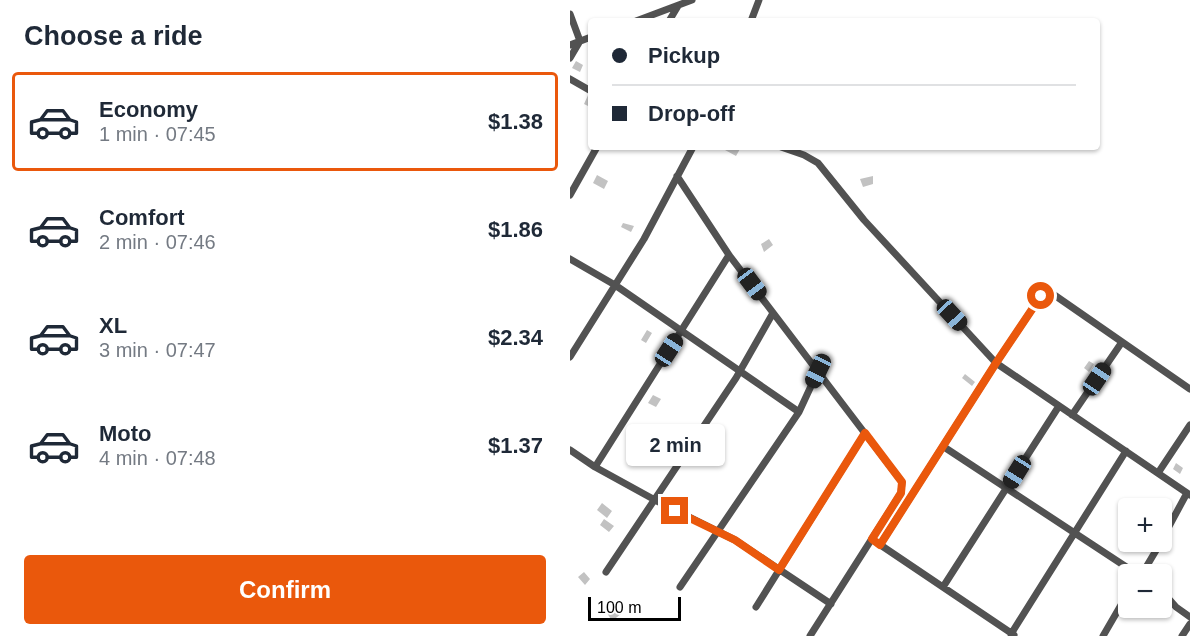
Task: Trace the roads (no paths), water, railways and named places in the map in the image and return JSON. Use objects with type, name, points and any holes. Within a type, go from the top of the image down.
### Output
[{"type":"street","points":[[644,18],[692,0]]},
{"type":"street","points":[[752,18],[759,0]]},
{"type":"street","points":[[671,18],[678,6]]},
{"type":"street","points":[[570,14],[580,41]]},
{"type":"street","points":[[570,45],[588,39]]},
{"type":"street","points":[[570,58],[580,41]]},
{"type":"street","points":[[570,79],[588,89]]},
{"type":"street","points":[[570,195],[595,150]]},
{"type":"street","points":[[570,357],[644,239],[691,150]]},
{"type":"street","points":[[798,150],[818,163],[864,220],[996,363],[1189,494],[1172,523]]},
{"type":"street","points":[[677,176],[729,255],[902,482],[901,493],[810,636]]},
{"type":"street","points":[[595,467],[729,255]]},
{"type":"street","points":[[570,259],[615,285],[799,412]]},
{"type":"street","points":[[880,545],[1041,296],[1050,292],[1190,389]]},
{"type":"street","points":[[606,572],[740,371],[773,313]]},
{"type":"street","points":[[1072,415],[1122,342]]},
{"type":"street","points":[[680,587],[799,412],[818,371]]},
{"type":"street","points":[[943,588],[1059,406]]},
{"type":"street","points":[[1158,473],[1190,425]]},
{"type":"street","points":[[756,607],[865,433]]},
{"type":"street","points":[[944,447],[1123,564]]},
{"type":"street","points":[[570,450],[595,467],[655,500],[735,540],[831,604]]},
{"type":"street","points":[[872,539],[1013,635],[1126,452]]},
{"type":"street","points":[[1172,602],[1190,617]]},
{"type":"street","points":[[1102,636],[1118,610]]},
{"type":"street","points":[[1182,636],[1190,624]]}]
